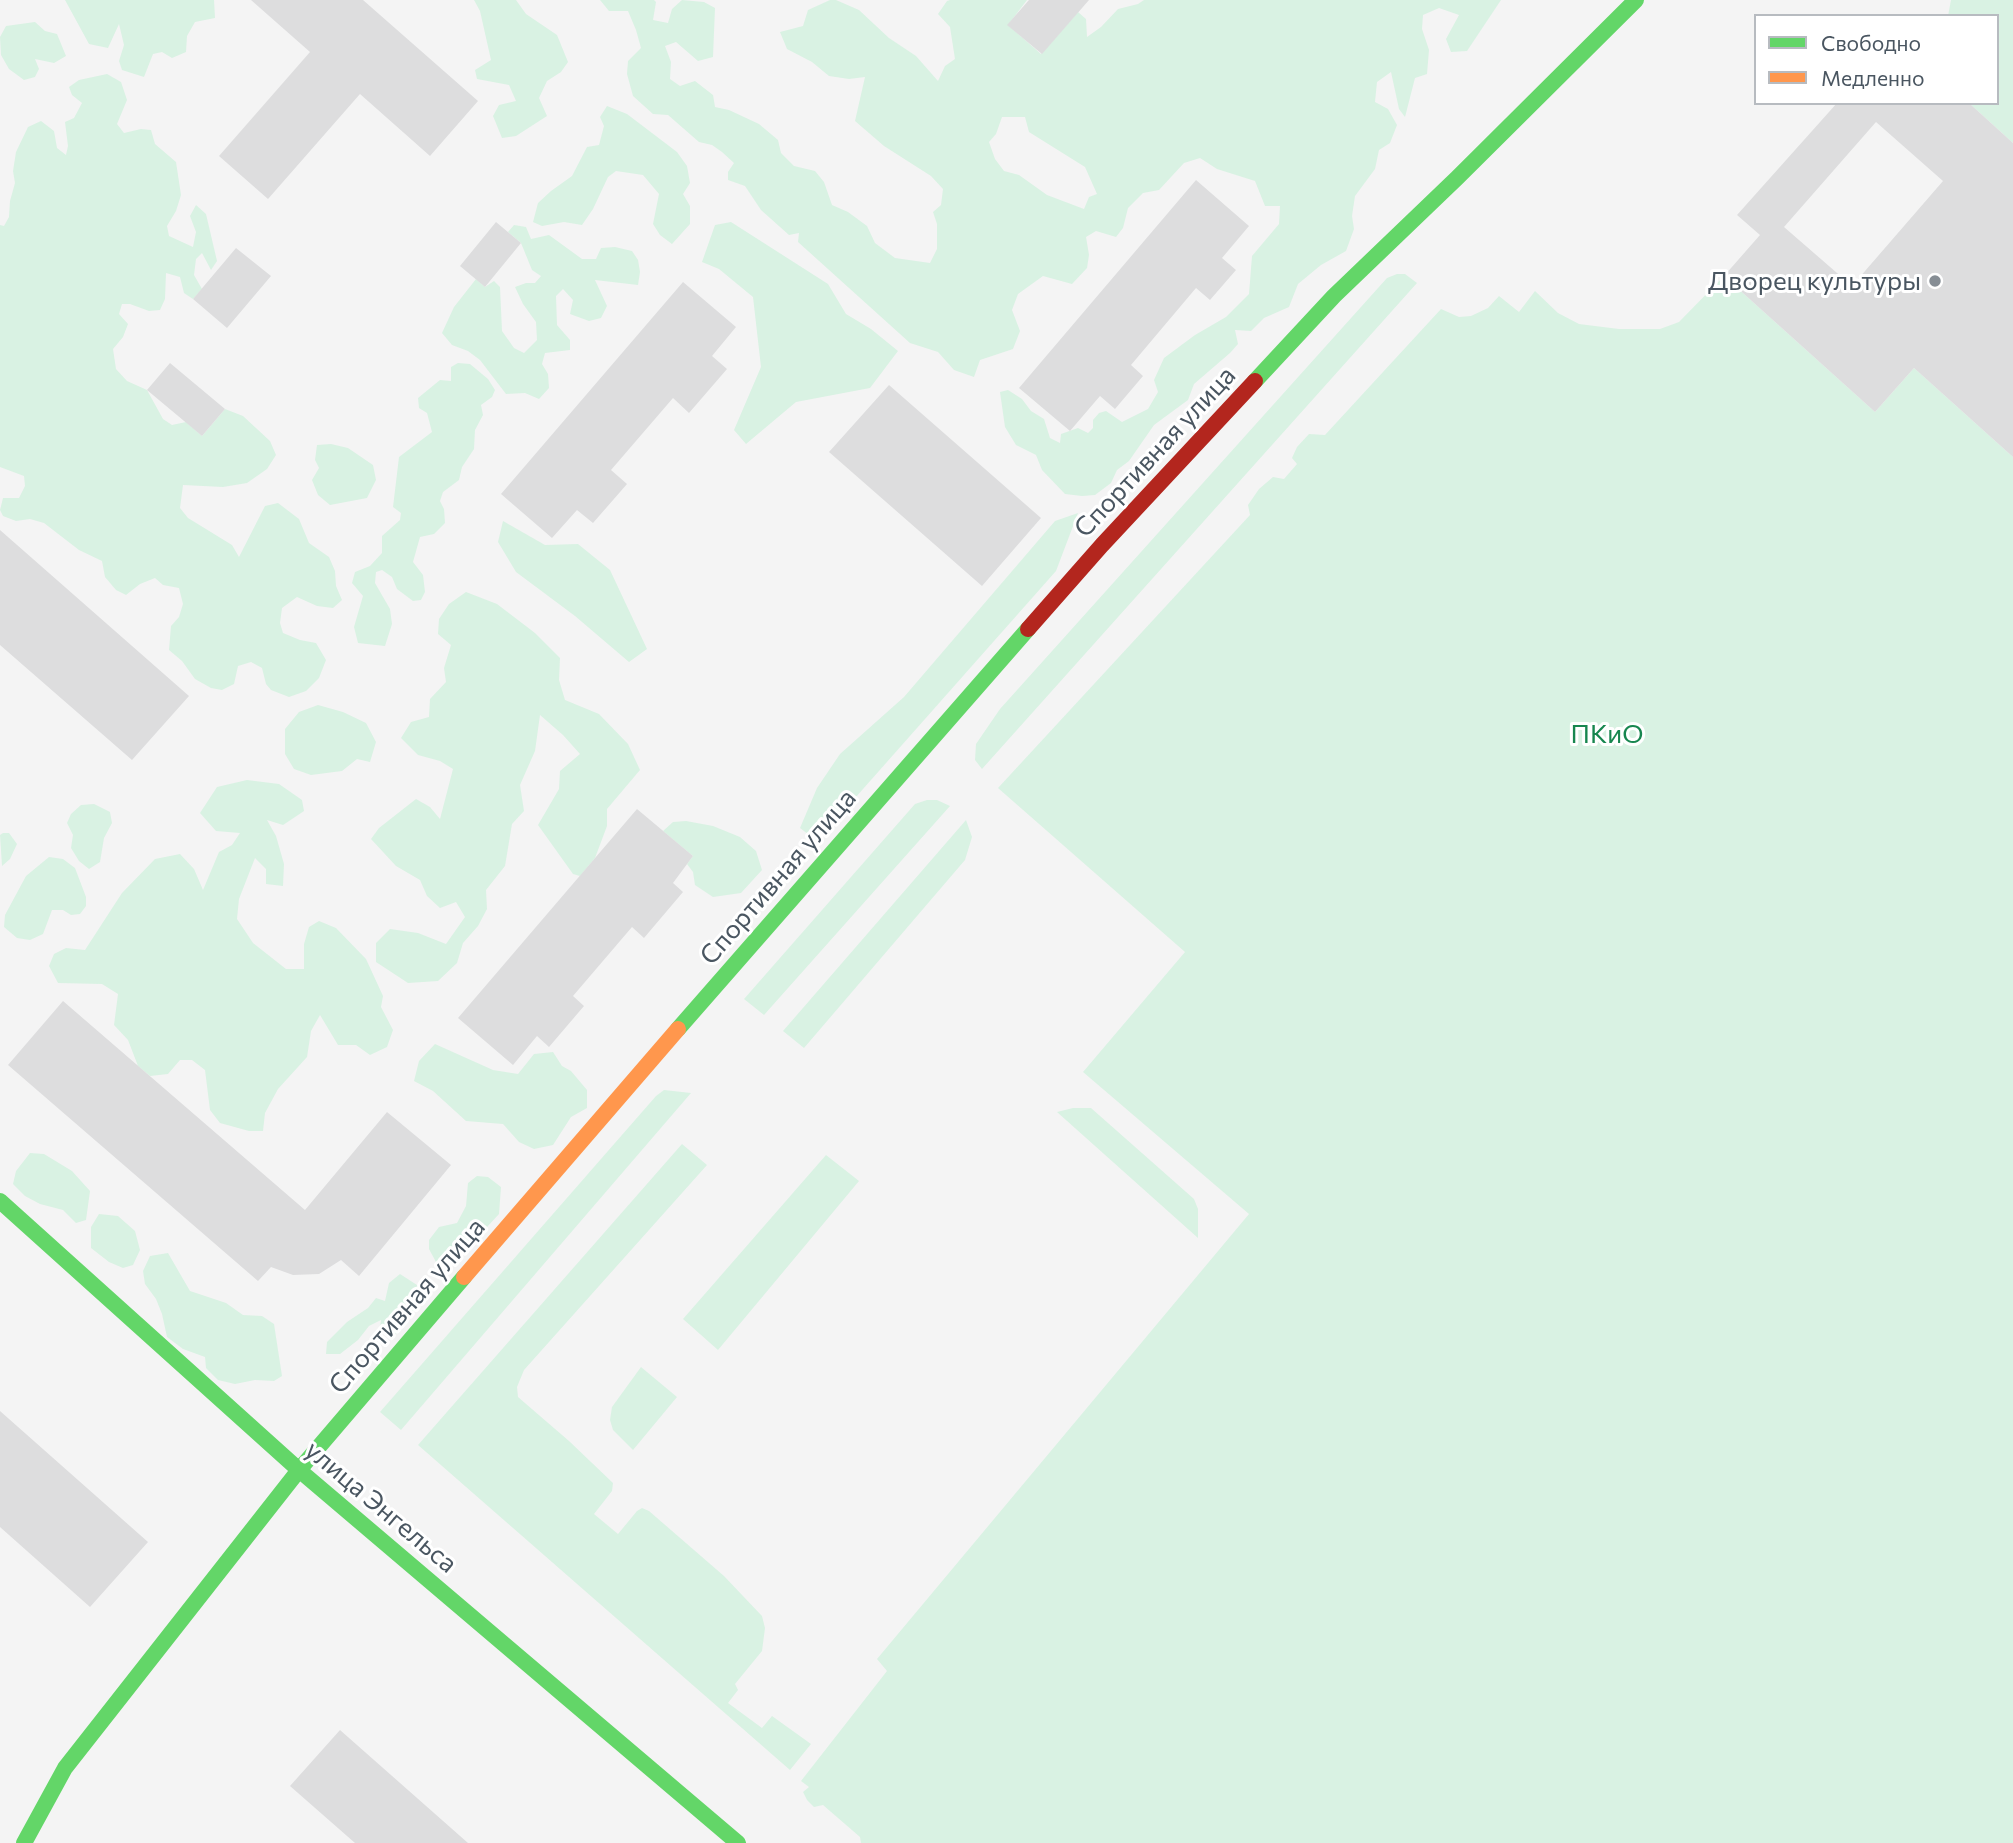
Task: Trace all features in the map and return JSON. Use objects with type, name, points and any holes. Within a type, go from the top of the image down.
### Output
[{"type":"street","name":"Спортивная улица","points":[[24,1843],[65,1768],[299,1470],[666,1042],[1102,544],[1334,296],[1636,0]]},
{"type":"street","name":"улица Энгельса","points":[[0,1201],[299,1470],[738,1843]]},
{"type":"green space","points":[[65,0],[214,0],[215,18],[195,22],[187,36],[186,52],[172,58],[162,52],[153,54],[144,77],[122,70],[119,61],[124,45],[119,24],[108,48],[89,44]]},
{"type":"green space","points":[[474,0],[516,0],[526,14],[557,35],[568,62],[561,72],[547,81],[539,98],[547,116],[516,136],[502,138],[493,116],[499,105],[516,101],[509,85],[477,79],[475,70],[491,60],[480,11]]},
{"type":"green space","points":[[600,0],[654,0],[653,20],[668,23],[672,9],[682,0],[704,2],[715,8],[713,57],[698,61],[676,42],[665,46],[671,62],[670,79],[680,86],[695,81],[713,95],[715,107],[729,110],[759,124],[778,140],[781,153],[794,166],[815,171],[824,182],[832,205],[848,212],[867,226],[875,243],[895,258],[930,263],[937,249],[937,224],[933,212],[941,205],[943,189],[931,176],[884,146],[855,121],[865,77],[849,79],[829,76],[812,62],[787,49],[780,32],[803,26],[808,10],[836,0],[859,10],[889,38],[916,56],[938,81],[945,66],[955,59],[950,27],[938,14],[950,0],[1027,0],[1008,25],[1041,54],[1078,12],[1086,19],[1087,37],[1118,9],[1144,0],[1501,0],[1467,51],[1451,52],[1446,39],[1459,15],[1439,8],[1423,15],[1422,29],[1429,50],[1427,74],[1415,78],[1405,117],[1399,109],[1391,72],[1377,82],[1375,102],[1388,109],[1397,125],[1390,143],[1379,150],[1375,169],[1355,196],[1352,216],[1354,229],[1346,251],[1321,265],[1298,284],[1289,307],[1264,318],[1251,331],[1235,330],[1238,344],[1194,384],[1188,400],[1154,425],[1129,461],[1117,470],[1111,483],[1095,495],[1082,496],[1065,494],[1042,470],[1036,455],[1016,445],[1005,427],[1000,392],[1008,390],[1022,399],[1031,411],[1044,419],[1050,438],[1060,443],[1061,434],[1078,428],[1088,433],[1099,413],[1106,411],[1122,422],[1148,409],[1158,392],[1154,380],[1164,358],[1226,317],[1249,294],[1252,256],[1279,224],[1280,206],[1265,206],[1255,181],[1217,169],[1200,158],[1184,163],[1159,190],[1143,193],[1128,208],[1123,228],[1116,237],[1096,231],[1086,237],[1089,255],[1087,268],[1072,284],[1043,276],[1018,294],[1012,310],[1020,331],[1013,349],[980,360],[974,377],[954,370],[938,352],[910,343],[798,242],[799,233],[789,235],[761,210],[745,186],[728,180],[728,172],[734,163],[722,152],[712,145],[699,142],[668,115],[653,114],[633,96],[627,74],[628,61],[641,48],[636,30],[628,11],[609,11]],"holes":[[[1002,117],[1025,117],[1029,132],[1085,167],[1097,194],[1089,197],[1084,209],[1047,195],[1019,175],[1004,171],[995,159],[989,142],[996,134]]]},
{"type":"green space","points":[[1951,0],[2013,0],[2013,143],[1971,105],[1999,105],[1999,14],[1948,14]]},
{"type":"green space","points":[[35,22],[45,31],[57,34],[66,56],[54,63],[35,59],[39,69],[35,77],[24,80],[9,69],[1,55],[0,37],[6,26]]},
{"type":"green space","points":[[107,74],[121,82],[127,100],[117,124],[124,133],[151,130],[155,144],[176,162],[181,195],[167,226],[169,236],[193,247],[196,232],[190,216],[196,205],[206,214],[217,261],[211,270],[202,253],[196,259],[194,275],[202,289],[193,299],[184,293],[180,277],[166,273],[165,299],[160,310],[149,311],[122,304],[119,314],[128,324],[123,337],[113,349],[116,369],[127,381],[147,390],[163,419],[172,425],[186,422],[202,436],[225,409],[243,416],[270,441],[276,455],[267,469],[247,483],[223,487],[183,485],[180,508],[188,518],[232,545],[239,557],[265,506],[278,503],[299,519],[309,543],[329,557],[335,571],[336,586],[342,600],[333,608],[317,606],[297,597],[282,608],[280,623],[283,633],[316,643],[326,660],[319,678],[306,691],[289,697],[271,690],[266,684],[262,668],[251,662],[238,666],[234,684],[222,690],[211,688],[195,679],[182,661],[169,650],[171,626],[179,617],[183,604],[179,588],[163,585],[155,578],[140,584],[126,595],[116,590],[105,577],[102,561],[79,550],[44,523],[30,519],[16,521],[3,516],[0,510],[3,498],[19,498],[25,486],[24,476],[0,467],[0,225],[4,226],[9,217],[15,183],[13,171],[16,152],[28,127],[41,121],[54,131],[57,148],[66,155],[68,146],[65,122],[74,118],[82,103],[72,95],[69,87],[79,80]]},
{"type":"green space","points":[[607,106],[627,114],[677,152],[687,166],[690,183],[683,194],[690,206],[690,224],[672,244],[660,235],[653,224],[659,194],[643,175],[616,171],[608,177],[582,225],[564,222],[542,226],[533,222],[538,203],[572,176],[587,147],[599,145],[604,126],[600,117]]},
{"type":"green space","points":[[731,222],[828,284],[846,314],[871,329],[898,351],[870,388],[796,402],[746,444],[734,430],[761,367],[753,297],[719,269],[702,262],[715,225]]},
{"type":"green space","points":[[514,225],[526,227],[531,239],[549,235],[582,259],[596,259],[601,248],[615,247],[632,251],[638,260],[640,272],[638,285],[595,280],[607,306],[601,318],[589,321],[570,314],[573,300],[563,289],[556,296],[557,325],[570,340],[570,350],[545,353],[542,364],[548,374],[549,388],[539,399],[525,393],[506,394],[480,360],[468,351],[452,345],[442,333],[454,307],[476,279],[485,287],[494,281],[500,287],[502,331],[514,348],[524,353],[537,340],[536,322],[515,287],[535,283],[541,276],[532,270],[521,243],[508,232]]},
{"type":"green space","points":[[1405,274],[1417,283],[982,769],[975,760],[976,744],[1000,709],[1387,278]]},
{"type":"green space","name":"ПКиО","points":[[1724,276],[1875,412],[1914,368],[2013,457],[2013,1843],[861,1843],[860,1837],[823,1805],[814,1807],[807,1800],[803,1792],[809,1787],[801,1781],[887,1671],[877,1659],[1249,1214],[1083,1072],[1185,952],[998,788],[1250,515],[1248,505],[1259,489],[1273,477],[1284,479],[1297,464],[1292,458],[1297,447],[1309,434],[1325,435],[1441,309],[1459,317],[1471,316],[1488,308],[1499,296],[1519,312],[1535,291],[1558,313],[1579,324],[1619,329],[1660,329],[1679,322]]},
{"type":"green space","points":[[458,363],[470,364],[488,379],[495,390],[492,397],[481,405],[483,415],[475,430],[474,449],[462,467],[459,480],[443,492],[440,501],[444,509],[445,523],[434,534],[420,537],[413,562],[423,575],[425,592],[421,600],[413,601],[397,589],[392,577],[382,570],[376,572],[375,583],[390,609],[392,624],[385,646],[358,643],[354,627],[363,596],[352,583],[355,572],[370,566],[382,553],[382,536],[400,520],[401,513],[393,507],[399,457],[432,432],[427,413],[419,408],[418,398],[440,380],[451,381],[451,367]]},
{"type":"green space","points":[[331,444],[348,448],[373,465],[376,480],[367,498],[330,505],[318,495],[312,480],[319,468],[315,460],[317,445]]},
{"type":"green space","points":[[1078,513],[1056,571],[817,841],[800,828],[817,788],[840,754],[904,697],[1055,521]]},
{"type":"green space","points":[[503,521],[545,545],[578,544],[610,570],[647,649],[629,662],[575,616],[516,572],[498,542]]},
{"type":"green space","points":[[466,592],[497,604],[535,633],[560,658],[559,680],[565,700],[599,714],[628,744],[640,770],[607,809],[607,826],[595,858],[580,876],[573,874],[538,825],[559,789],[560,771],[580,754],[540,715],[535,751],[520,785],[524,811],[512,824],[505,866],[486,890],[487,909],[478,926],[463,943],[457,963],[438,981],[408,983],[376,962],[376,943],[390,929],[418,933],[446,944],[465,917],[456,902],[440,908],[427,896],[420,880],[396,866],[371,839],[379,828],[416,799],[430,807],[440,819],[453,769],[440,761],[418,755],[401,738],[411,722],[429,717],[430,699],[446,682],[444,668],[451,645],[438,634],[439,619],[449,604]]},
{"type":"green space","points":[[318,705],[343,712],[366,723],[376,742],[370,762],[357,759],[342,771],[311,775],[294,769],[285,754],[285,729],[299,712]]},
{"type":"green space","points":[[247,780],[279,784],[302,800],[304,811],[283,825],[267,820],[276,836],[284,864],[283,886],[266,884],[266,869],[255,858],[239,899],[237,919],[253,943],[286,969],[304,969],[304,944],[309,927],[319,921],[336,928],[366,959],[383,996],[381,1007],[393,1030],[387,1047],[370,1055],[356,1045],[338,1045],[320,1015],[311,1031],[307,1057],[278,1089],[265,1113],[263,1131],[249,1131],[220,1123],[210,1110],[205,1070],[192,1060],[180,1060],[168,1074],[150,1076],[138,1066],[128,1040],[114,1025],[118,994],[102,984],[58,983],[49,966],[54,954],[66,948],[85,950],[122,893],[155,859],[180,854],[194,869],[203,890],[219,852],[232,845],[240,833],[216,831],[200,813],[217,787]]},
{"type":"green space","points":[[937,800],[950,806],[764,1015],[744,999],[915,804]]},
{"type":"green space","points":[[94,804],[110,812],[112,823],[104,838],[100,862],[89,869],[79,861],[71,848],[73,835],[67,823],[71,814],[81,805]]},
{"type":"green space","points":[[966,820],[972,837],[965,860],[804,1048],[783,1031]]},
{"type":"green space","points":[[686,821],[713,826],[740,837],[756,851],[762,870],[741,893],[713,897],[695,885],[693,872],[687,864],[693,856],[663,831],[673,822]]},
{"type":"green space","points":[[9,833],[17,844],[10,859],[2,866],[0,835]]},
{"type":"green space","points":[[49,857],[63,859],[75,868],[86,897],[86,906],[80,914],[71,915],[63,910],[52,910],[43,934],[30,940],[17,938],[4,927],[5,915],[26,876]]},
{"type":"green space","points":[[435,1044],[493,1070],[518,1074],[534,1054],[553,1052],[562,1066],[571,1071],[587,1090],[587,1108],[571,1117],[553,1145],[534,1149],[519,1142],[503,1124],[466,1121],[433,1091],[414,1081],[419,1061]]},
{"type":"green space","points":[[664,1090],[691,1093],[401,1430],[380,1412]]},
{"type":"green space","points":[[1073,1108],[1091,1108],[1194,1199],[1198,1209],[1198,1238],[1057,1112]]},
{"type":"green space","points":[[682,1144],[707,1165],[524,1370],[517,1387],[518,1397],[613,1483],[612,1491],[594,1514],[618,1534],[637,1511],[642,1508],[649,1511],[724,1576],[762,1616],[765,1628],[762,1651],[735,1684],[738,1690],[728,1703],[762,1728],[772,1716],[811,1744],[790,1770],[418,1445]]},
{"type":"green space","points":[[30,1153],[44,1154],[72,1171],[90,1191],[86,1220],[76,1223],[63,1210],[40,1204],[25,1196],[13,1184],[16,1171]]},
{"type":"green space","points":[[826,1155],[859,1181],[718,1350],[683,1319]]},
{"type":"green space","points":[[477,1176],[488,1177],[501,1187],[499,1214],[452,1265],[436,1262],[429,1249],[429,1240],[439,1227],[457,1223],[466,1206],[468,1183]]},
{"type":"green space","points":[[99,1214],[118,1216],[135,1231],[140,1250],[133,1265],[123,1268],[109,1262],[91,1248],[91,1227]]},
{"type":"green space","points":[[168,1253],[190,1291],[226,1303],[243,1315],[262,1316],[274,1324],[282,1376],[274,1381],[255,1380],[235,1384],[218,1380],[206,1368],[205,1357],[183,1349],[167,1337],[162,1314],[156,1299],[145,1284],[143,1271],[150,1256]]},
{"type":"green space","points":[[400,1274],[417,1285],[425,1296],[395,1335],[380,1328],[381,1320],[369,1326],[358,1340],[340,1354],[326,1354],[327,1342],[376,1298],[385,1301],[389,1283]]},
{"type":"green space","points":[[641,1367],[677,1397],[633,1450],[613,1430],[610,1420],[612,1407]]},
{"type":"building","points":[[251,0],[363,0],[478,101],[430,156],[360,94],[268,199],[219,156],[310,52]]},
{"type":"building","points":[[1029,0],[1089,0],[1042,54],[1007,25]]},
{"type":"building","name":"Дворец культуры","points":[[1835,105],[1971,105],[2013,143],[2013,457],[1914,368],[1875,412],[1724,276],[1760,235],[1737,215]],"holes":[[[1876,122],[1943,181],[1852,286],[1784,227]]]},
{"type":"building","points":[[1196,180],[1249,226],[1222,258],[1236,270],[1210,300],[1196,288],[1131,365],[1143,376],[1115,409],[1100,396],[1070,431],[1019,388]]},
{"type":"building","points":[[496,222],[521,243],[485,287],[460,266]]},
{"type":"building","points":[[236,248],[271,276],[227,328],[193,299]]},
{"type":"building","points":[[683,282],[736,327],[712,356],[727,369],[689,413],[673,398],[611,470],[627,484],[593,523],[577,510],[552,538],[501,494]]},
{"type":"building","points":[[170,363],[225,409],[202,436],[147,390]]},
{"type":"building","points":[[889,385],[1041,518],[982,586],[829,452]]},
{"type":"building","points":[[0,530],[189,696],[132,760],[0,645]]},
{"type":"building","points":[[637,809],[693,856],[673,883],[683,892],[644,938],[632,927],[573,996],[584,1006],[549,1047],[537,1036],[513,1065],[458,1018]]},
{"type":"building","points":[[63,1001],[305,1210],[387,1112],[451,1165],[359,1276],[341,1260],[319,1274],[293,1275],[271,1267],[258,1281],[8,1065]]},
{"type":"building","points":[[0,1411],[148,1542],[90,1607],[0,1527]]},
{"type":"building","points":[[340,1730],[468,1843],[355,1843],[290,1786]]},
{"type":"traffic: fast","points":[[1255,381],[1334,296],[1636,0]]},
{"type":"traffic: fast","points":[[678,1029],[1028,629]]},
{"type":"traffic: fast","points":[[0,1201],[299,1470],[738,1843]]},
{"type":"traffic: fast","points":[[24,1843],[65,1768],[299,1470],[464,1277]]},
{"type":"traffic: slow","points":[[464,1277],[678,1029]]},
{"type":"traffic: jam","points":[[1028,629],[1102,545],[1255,381]]},
{"type":"place","name":"Дворец культуры","points":[[1935,281]]}]
